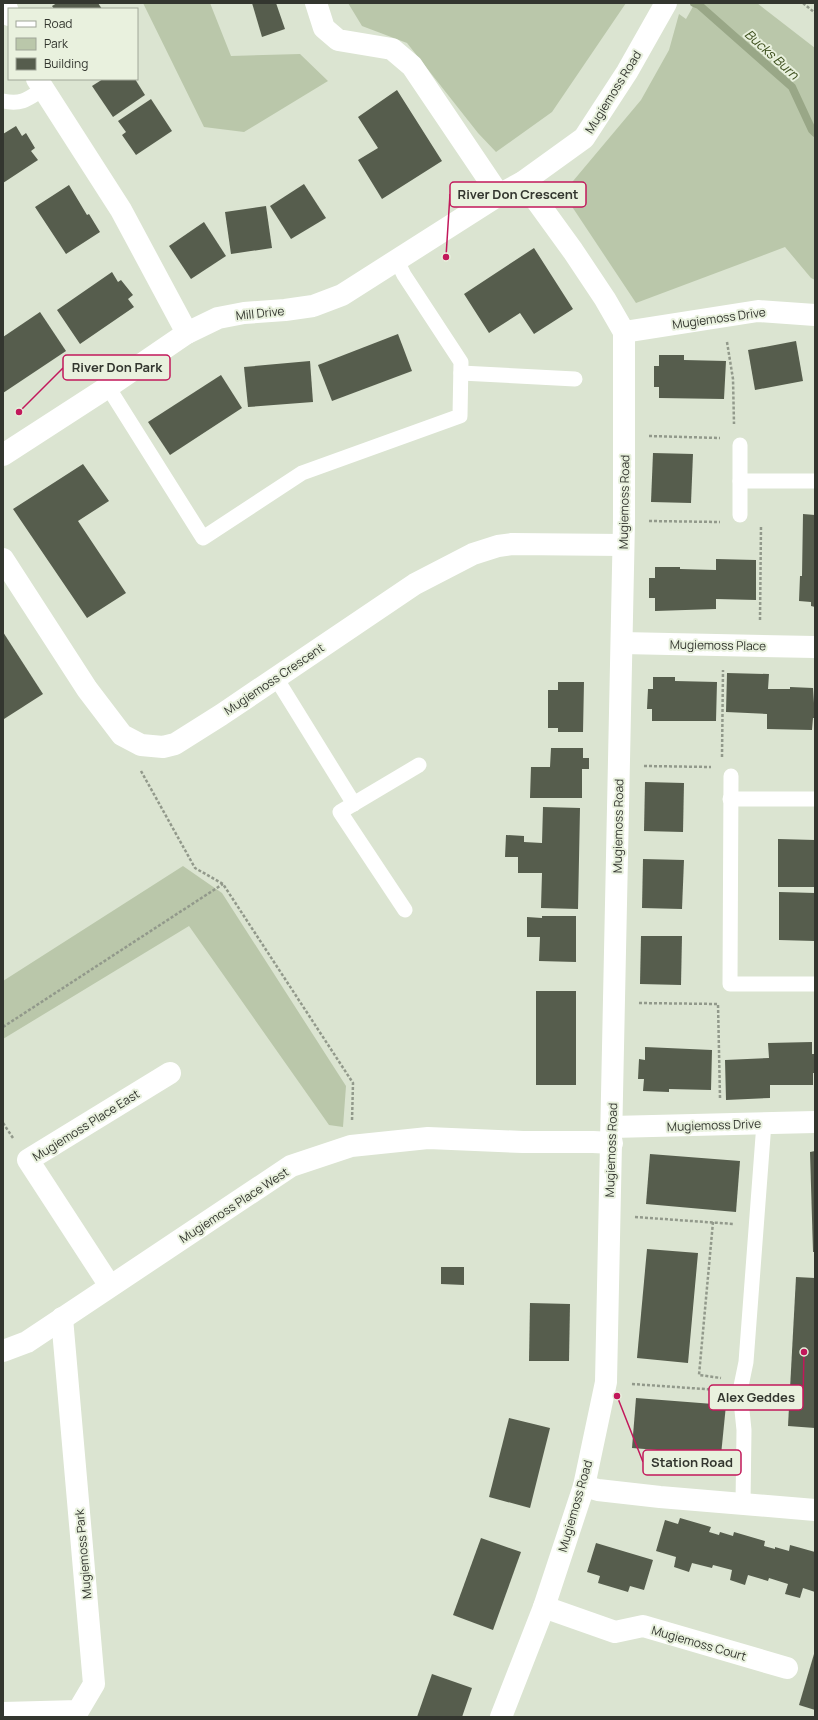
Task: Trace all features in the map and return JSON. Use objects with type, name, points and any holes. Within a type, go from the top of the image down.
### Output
[{"type":"street","points":[[316,3],[324,28],[338,40],[392,49],[412,66],[499,195]]},
{"type":"street","name":"Mugiemoss Road","points":[[501,1717],[544,1607],[584,1486],[606,1382],[624,521],[624,332],[574,251],[523,182],[584,138],[627,72],[666,3]]},
{"type":"street","points":[[40,84],[121,210],[187,333]]},
{"type":"street","name":"Mill Drive","points":[[3,455],[108,387],[187,333],[218,318],[244,313],[313,306],[342,295],[397,262],[499,195],[523,182]]},
{"type":"street","name":"Mugiemoss Drive","points":[[624,332],[766,310],[815,315]]},
{"type":"street","name":"Mugiemoss Crescent","points":[[3,559],[87,688],[122,735],[131,741],[151,747],[163,747],[175,744],[415,584],[473,554],[498,546],[512,544],[623,545]]},
{"type":"street","name":"Mugiemoss Place","points":[[622,643],[815,647]]},
{"type":"street","name":"Mugiemoss Place East","points":[[110,1286],[28,1160],[170,1073]]},
{"type":"street","name":"Mugiemoss Drive","points":[[612,1135],[720,1124],[815,1122]]},
{"type":"street","name":"Mugiemoss Place West","points":[[3,1351],[27,1342],[291,1166],[351,1146],[428,1138],[523,1142],[593,1142],[612,1135]]},
{"type":"street","name":"Mugiemoss Park","points":[[3,1713],[78,1711],[94,1684],[62,1318]]},
{"type":"street","points":[[584,1486],[598,1490],[660,1497],[815,1510]]},
{"type":"street","name":"Mugiemoss Court","points":[[544,1607],[615,1632],[643,1626],[786,1668]]},
{"type":"lane","points":[[3,101],[13,103],[22,102],[40,84]]},
{"type":"lane","points":[[108,387],[203,538],[302,473],[460,416],[461,362],[404,276],[397,262]]},
{"type":"lane","points":[[461,373],[575,379]]},
{"type":"lane","points":[[740,445],[740,515]]},
{"type":"lane","points":[[740,481],[815,481]]},
{"type":"lane","points":[[276,678],[354,804]]},
{"type":"lane","points":[[405,910],[340,812],[418,764]]},
{"type":"lane","points":[[726,772],[730,799],[730,984],[815,984]]},
{"type":"lane","points":[[730,799],[815,799]]},
{"type":"lane","points":[[743,1503],[744,1430],[733,1391],[746,1362],[764,1123]]},
{"type":"path","points":[[803,3],[815,13]]},
{"type":"path","points":[[722,316],[733,379],[734,431]]},
{"type":"path","points":[[624,436],[726,439]]},
{"type":"path","points":[[624,521],[724,522]]},
{"type":"path","points":[[760,646],[761,522]]},
{"type":"path","points":[[620,766],[726,772],[724,645]]},
{"type":"path","points":[[141,770],[194,868],[223,884],[353,1083],[351,1146]]},
{"type":"path","points":[[3,1027],[223,884]]},
{"type":"path","points":[[615,1002],[718,1004],[720,1124]]},
{"type":"path","points":[[609,1214],[757,1225]]},
{"type":"path","points":[[606,1382],[733,1391],[728,1378],[699,1375],[713,1222]]},
{"type":"green space","points":[[143,3],[210,3],[231,56],[300,54],[328,81],[244,132],[204,127]]},
{"type":"green space","points":[[348,3],[626,3],[552,112],[496,152],[478,133],[407,43],[362,26]]},
{"type":"green space","points":[[695,3],[757,3],[815,48],[815,280],[811,278],[785,247],[636,303],[563,193],[641,100],[669,50],[679,14],[686,19]]},
{"type":"green space","points":[[183,866],[222,893],[346,1086],[343,1127],[329,1125],[189,926],[3,1039],[3,981]]},
{"type":"building","points":[[57,3],[98,3],[101,8],[53,8],[52,6]]},
{"type":"building","points":[[252,3],[276,3],[285,29],[262,37]]},
{"type":"building","points":[[101,80],[136,80],[145,95],[113,117],[92,86]]},
{"type":"building","points":[[397,90],[442,161],[382,199],[358,160],[378,148],[358,117]]},
{"type":"building","points":[[151,99],[172,131],[136,155],[122,135],[126,132],[118,121]]},
{"type":"building","points":[[16,126],[22,136],[26,133],[35,148],[31,151],[38,160],[3,183],[3,134]]},
{"type":"building","points":[[304,184],[326,218],[291,239],[270,206]]},
{"type":"building","points":[[69,185],[87,215],[89,214],[100,232],[66,254],[35,207]]},
{"type":"building","points":[[266,206],[272,248],[231,254],[225,212]]},
{"type":"building","points":[[204,222],[226,256],[191,279],[169,246]]},
{"type":"building","points":[[534,248],[573,309],[534,334],[520,313],[489,333],[464,294]]},
{"type":"building","points":[[112,272],[118,282],[121,280],[133,295],[128,299],[134,307],[80,344],[57,310]]},
{"type":"building","points":[[40,312],[66,351],[3,393],[3,337]]},
{"type":"building","points":[[398,334],[412,371],[332,401],[318,365]]},
{"type":"building","points":[[796,341],[803,381],[755,390],[748,350]]},
{"type":"building","points":[[659,355],[684,355],[684,360],[726,361],[724,399],[659,398],[659,387],[654,387],[654,366],[659,366]]},
{"type":"building","points":[[310,361],[313,402],[248,407],[244,367]]},
{"type":"building","points":[[221,375],[242,408],[170,455],[148,422]]},
{"type":"building","points":[[653,453],[693,454],[691,503],[651,502]]},
{"type":"building","points":[[83,464],[109,501],[78,521],[126,593],[87,618],[13,509]]},
{"type":"building","points":[[803,514],[815,515],[815,607],[811,606],[811,602],[799,601],[800,576],[802,576]]},
{"type":"building","points":[[716,559],[756,560],[756,600],[716,599],[716,609],[655,611],[655,598],[649,598],[649,578],[655,578],[655,567],[680,567],[680,569],[716,570]]},
{"type":"building","points":[[3,632],[43,694],[4,719],[3,718]]},
{"type":"building","points":[[727,673],[769,674],[768,689],[790,689],[790,687],[813,688],[815,718],[813,718],[812,730],[767,729],[767,714],[726,712]]},
{"type":"building","points":[[653,677],[675,677],[675,681],[717,682],[716,721],[652,721],[652,709],[647,709],[648,689],[653,689]]},
{"type":"building","points":[[558,682],[584,682],[583,732],[558,732],[558,728],[548,728],[548,690],[558,690]]},
{"type":"building","points":[[551,748],[583,748],[583,758],[589,758],[589,769],[582,769],[582,798],[530,798],[531,767],[550,767]]},
{"type":"building","points":[[645,782],[684,783],[683,832],[644,831]]},
{"type":"building","points":[[543,807],[580,808],[578,909],[541,908],[542,873],[518,873],[518,857],[505,857],[506,835],[524,836],[524,842],[542,843]]},
{"type":"building","points":[[778,839],[815,840],[815,887],[778,887]]},
{"type":"building","points":[[643,859],[684,860],[682,909],[642,908]]},
{"type":"building","points":[[779,892],[815,893],[815,941],[779,940]]},
{"type":"building","points":[[542,916],[576,916],[576,962],[539,961],[540,937],[527,937],[527,917],[542,918]]},
{"type":"building","points":[[641,936],[682,936],[681,985],[640,984]]},
{"type":"building","points":[[536,991],[576,991],[576,1085],[536,1085]]},
{"type":"building","points":[[812,1042],[812,1054],[815,1054],[815,1073],[813,1073],[813,1085],[770,1085],[770,1098],[726,1100],[725,1060],[769,1058],[768,1043]]},
{"type":"building","points":[[645,1047],[712,1050],[711,1090],[669,1089],[669,1092],[643,1091],[644,1079],[638,1079],[639,1059],[645,1060]]},
{"type":"building","points":[[815,1151],[815,1252],[813,1252],[810,1152]]},
{"type":"building","points":[[650,1154],[740,1161],[736,1212],[646,1204]]},
{"type":"building","points":[[647,1249],[698,1253],[688,1363],[637,1358]]},
{"type":"building","points":[[441,1267],[464,1267],[464,1285],[441,1284]]},
{"type":"building","points":[[796,1277],[815,1278],[815,1428],[788,1426]]},
{"type":"building","points":[[530,1303],[570,1304],[569,1361],[529,1361]]},
{"type":"building","points":[[636,1398],[726,1405],[721,1455],[632,1448]]},
{"type":"building","points":[[509,1418],[550,1428],[530,1508],[489,1497]]},
{"type":"building","points":[[680,1518],[711,1527],[709,1532],[719,1535],[720,1532],[733,1536],[734,1532],[765,1541],[764,1546],[775,1549],[775,1547],[789,1551],[790,1545],[815,1552],[815,1592],[803,1588],[800,1598],[785,1594],[788,1584],[769,1578],[768,1581],[748,1575],[745,1585],[730,1580],[732,1570],[713,1565],[712,1568],[692,1563],[689,1572],[674,1567],[676,1557],[656,1551],[665,1520],[678,1524]]},
{"type":"building","points":[[481,1538],[521,1552],[493,1630],[453,1615]]},
{"type":"building","points":[[596,1543],[653,1560],[644,1590],[630,1586],[628,1592],[598,1583],[600,1576],[587,1572]]},
{"type":"building","points":[[814,1654],[815,1655],[815,1710],[799,1705]]},
{"type":"building","points":[[432,1674],[472,1688],[462,1717],[417,1717]]},
{"type":"waterway","name":"Bucks Burn","points":[[694,3],[699,5],[792,87],[812,130],[815,133]]},
{"type":"place","name":"River Don Crescent","points":[[446,257]]},
{"type":"place","name":"River Don Park","points":[[19,412]]},
{"type":"place","name":"Alex Geddes","points":[[804,1352]]},
{"type":"place","name":"Station Road","points":[[617,1396]]}]
